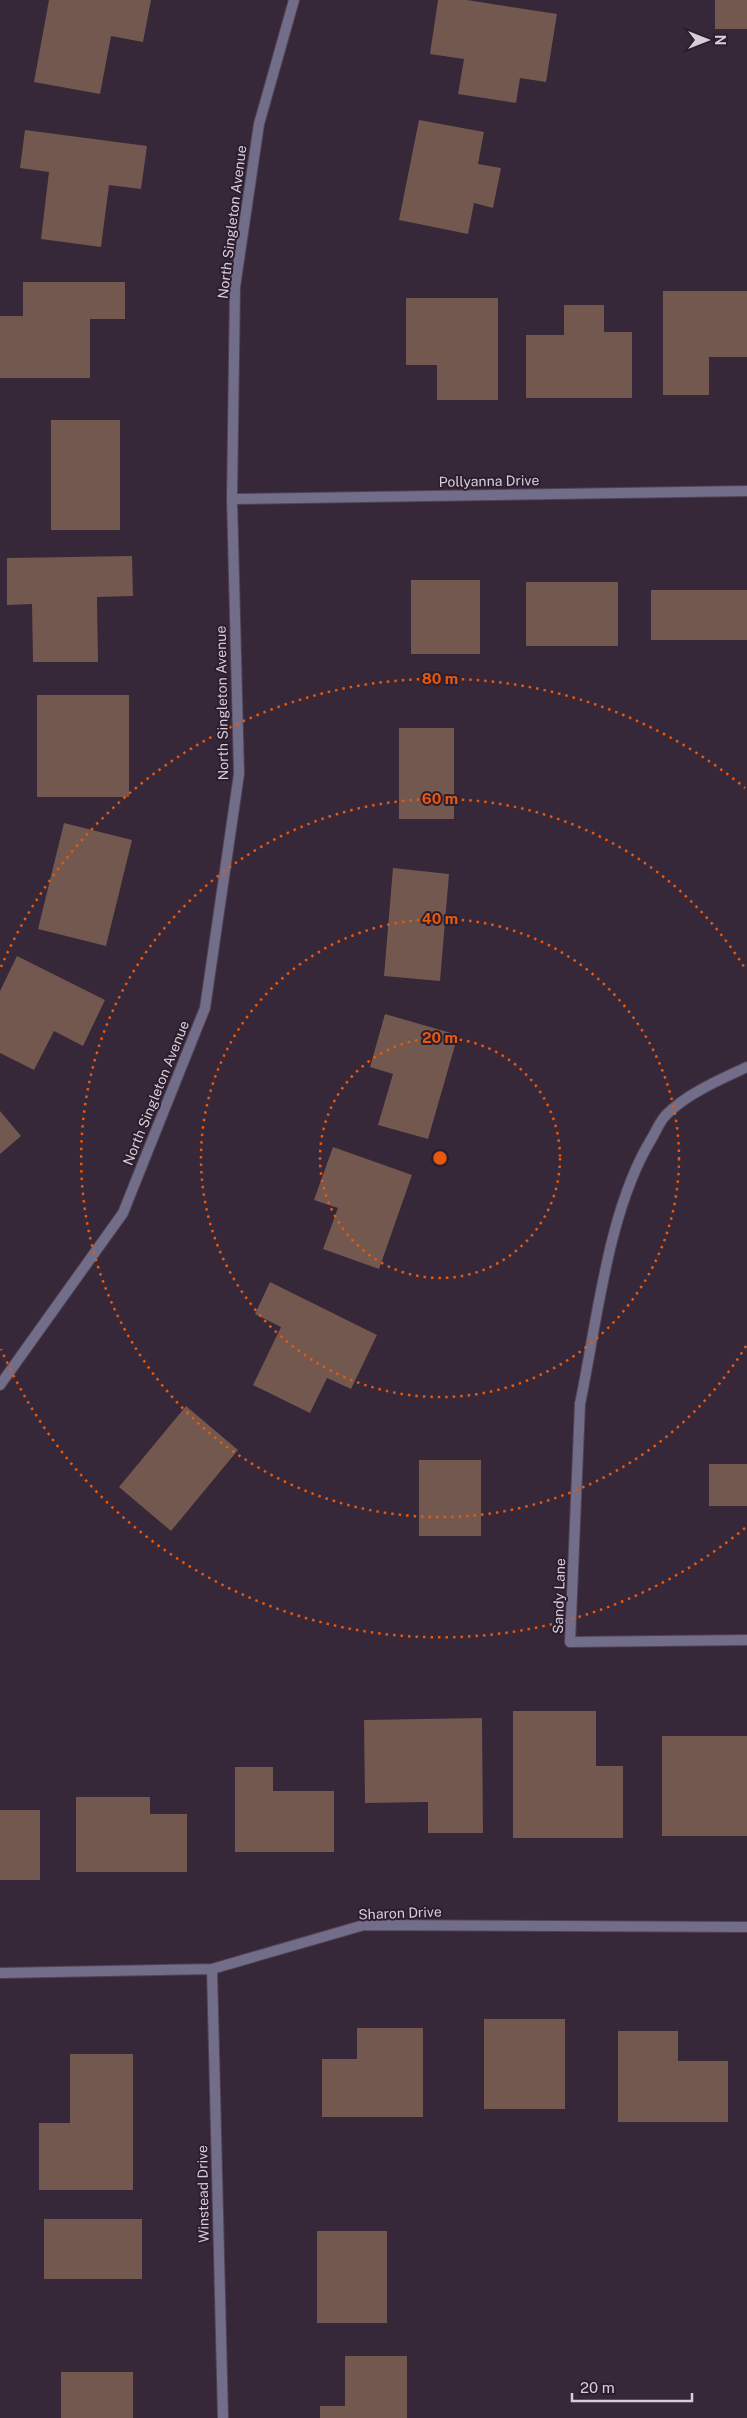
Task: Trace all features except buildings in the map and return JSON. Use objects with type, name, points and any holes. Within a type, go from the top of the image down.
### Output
[{"type":"street","name":"North Singleton Avenue","points":[[0,1385],[123,1213],[205,1008],[239,774],[232,499],[235,287],[259,124],[294,0]]},
{"type":"street","name":"Pollyanna Drive","points":[[232,499],[747,491]]},
{"type":"street","name":"Sandy Lane","points":[[747,1066],[703,1088],[665,1116],[642,1154],[626,1195],[609,1255],[580,1404],[570,1642],[747,1640]]},
{"type":"street","name":"Sharon Drive","points":[[0,1973],[212,1969],[364,1925],[747,1926]]},
{"type":"street","name":"Winstead Drive","points":[[212,1969],[223,2418]]}]
